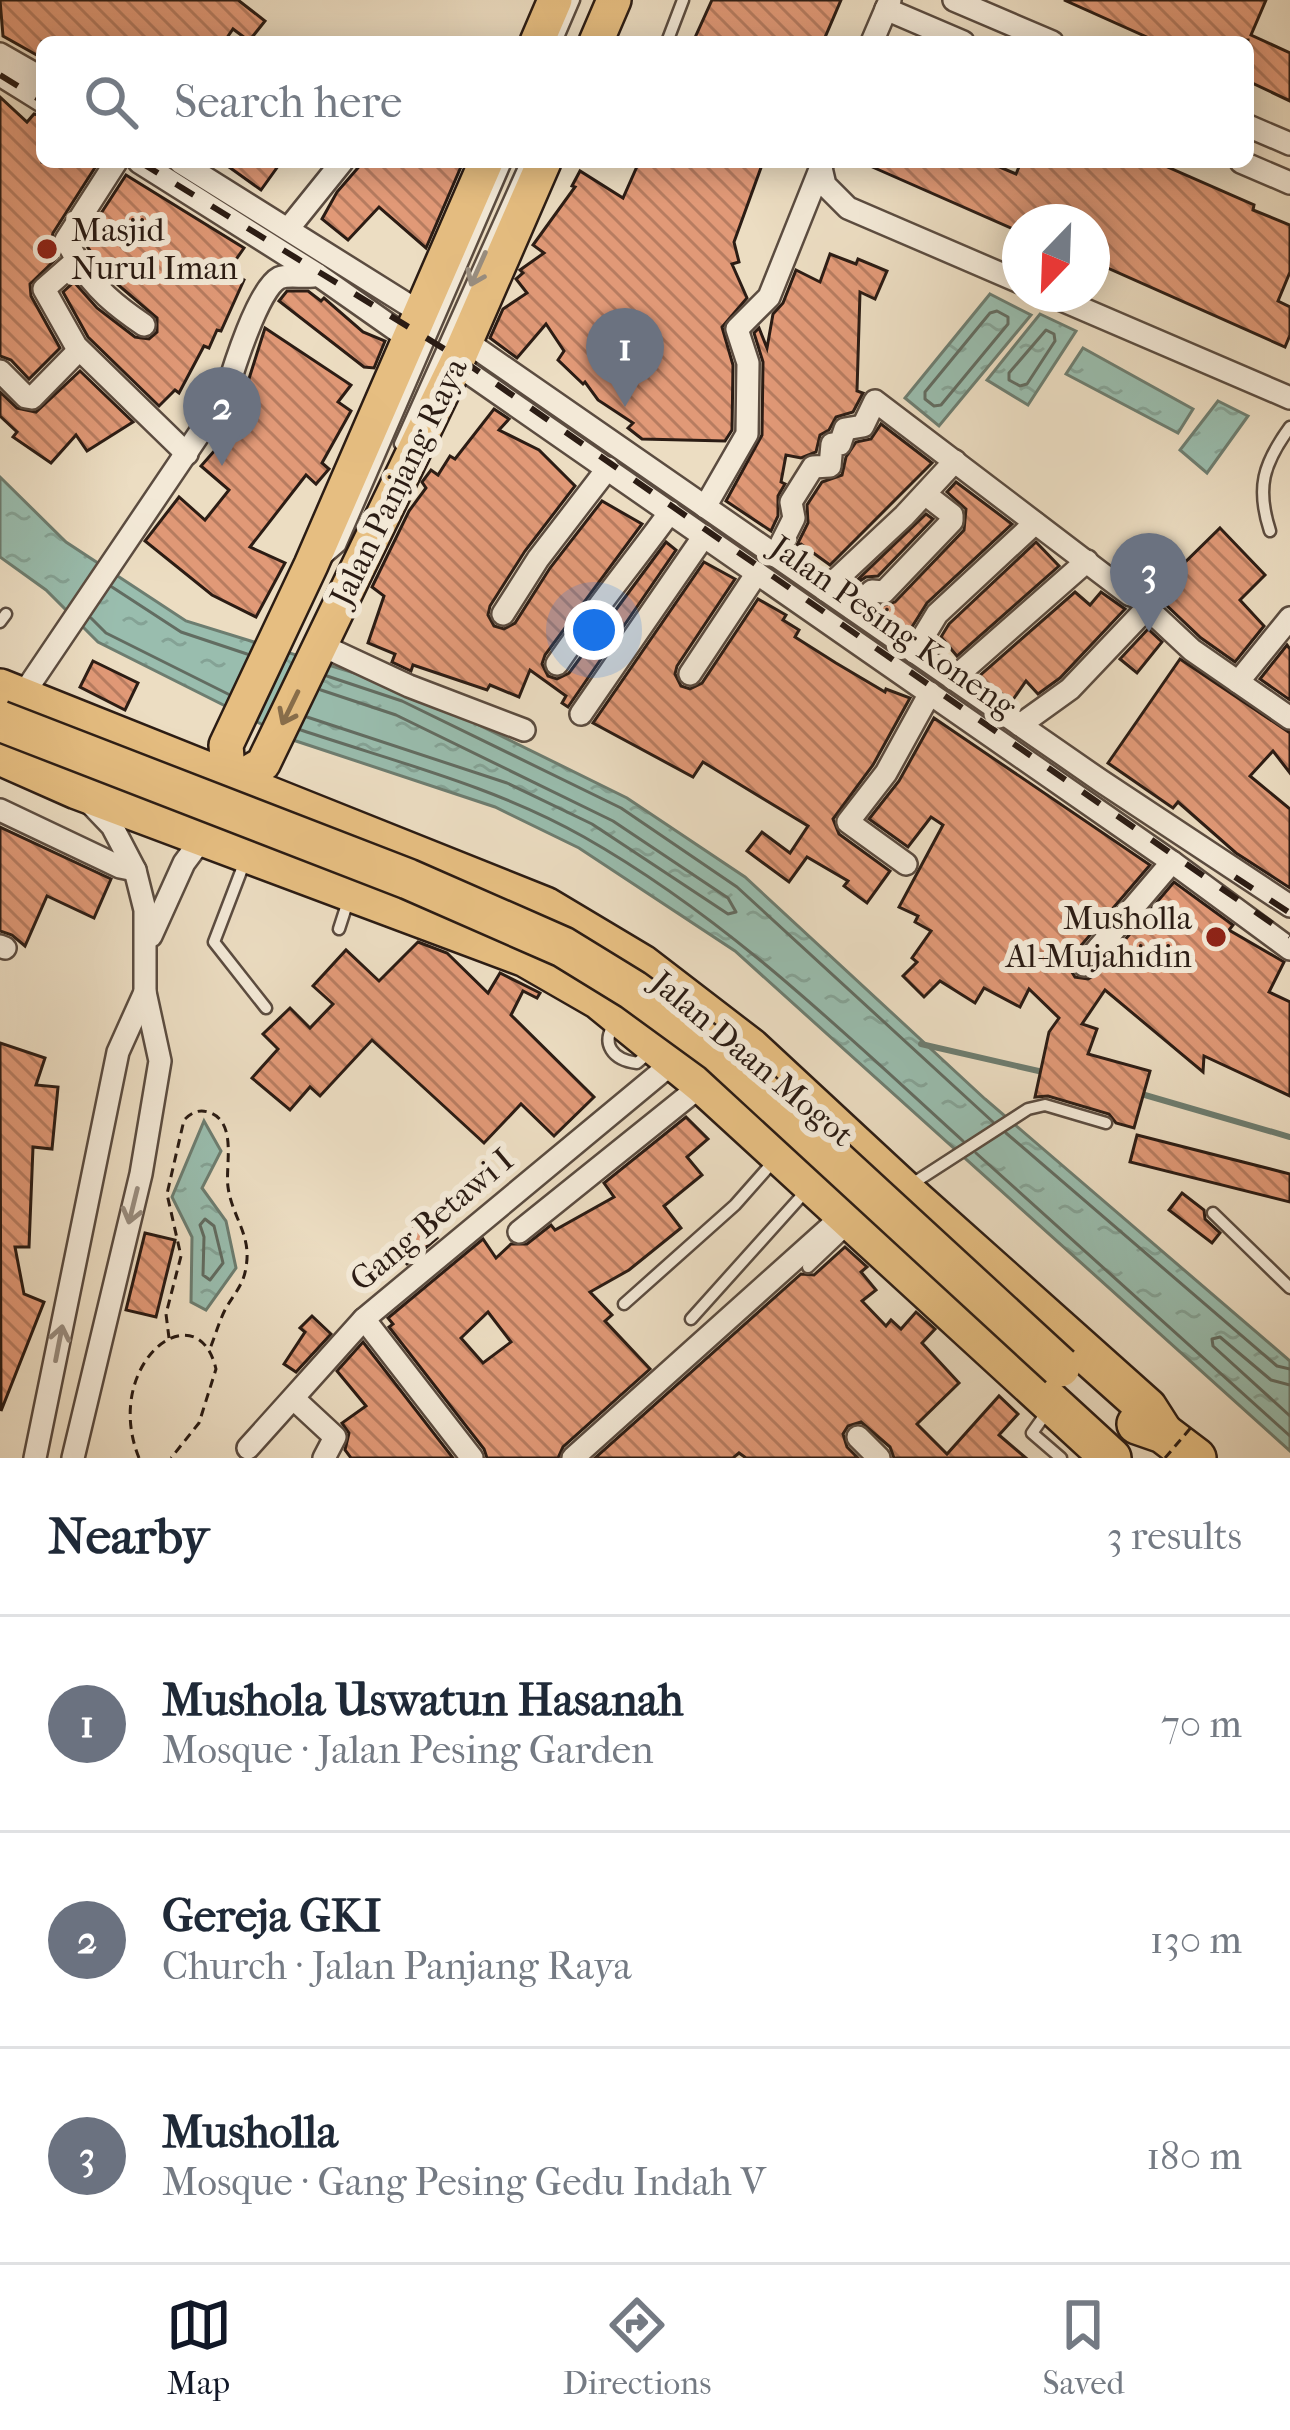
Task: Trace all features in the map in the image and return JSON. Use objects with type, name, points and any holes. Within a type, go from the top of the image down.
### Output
[{"type":"highway","name":"Jalan Daan Mogot","points":[[7,702],[185,766],[239,764],[545,907],[641,964],[750,1048],[1147,1408],[1179,1446]]},
{"type":"highway","name":"Jalan Daan Mogot","points":[[7,702],[563,947],[633,990],[718,1052],[1129,1458]]},
{"type":"highway","name":"Jalan Daan Mogot","points":[[0,734],[418,899],[571,968],[706,1062],[1053,1384],[1111,1458]]},
{"type":"highway","name":"Jalan Daan Mogot","points":[[0,755],[249,853],[345,910],[526,958],[621,1016],[850,1218],[1053,1384],[1179,1446]]},
{"type":"highway","points":[[185,766],[199,792],[204,836]]},
{"type":"main road","points":[[540,36],[555,0]]},
{"type":"main road","points":[[599,36],[614,0]]},
{"type":"main road","name":"Jalan Panjang Raya","points":[[204,836],[239,764],[319,649],[353,576],[440,335],[483,168]]},
{"type":"main road","name":"Jalan Panjang Raya","points":[[239,764],[278,633],[310,565],[540,168]]},
{"type":"street","points":[[954,0],[1038,36]]},
{"type":"street","points":[[875,36],[888,4],[951,36]]},
{"type":"street","points":[[0,54],[36,75]]},
{"type":"street","points":[[0,75],[36,97]]},
{"type":"street","points":[[1254,129],[1290,144]]},
{"type":"street","points":[[112,168],[65,242],[103,294],[144,326]]},
{"type":"street","name":"Jalan Pesing Koneng","points":[[149,168],[318,275],[440,335],[608,468],[1290,949]]},
{"type":"street","points":[[189,168],[705,507],[1290,906]]},
{"type":"street","points":[[288,230],[337,168]]},
{"type":"street","points":[[705,507],[747,434],[748,363],[737,329],[770,297],[821,168]]},
{"type":"street","points":[[822,168],[825,185],[848,208],[1002,274]]},
{"type":"street","points":[[1254,168],[1290,183]]},
{"type":"street","points":[[77,260],[44,289],[79,350],[187,454]]},
{"type":"street","points":[[7,702],[56,646],[226,394],[239,347],[272,284],[289,276],[318,275]]},
{"type":"street","points":[[1090,312],[1290,398]]},
{"type":"street","points":[[0,371],[29,398],[79,350]]},
{"type":"street","points":[[775,556],[794,518],[790,503],[814,466],[830,466],[832,444],[840,444],[845,429],[862,426],[875,401],[1138,601],[1192,650],[1290,718]]},
{"type":"street","points":[[825,590],[955,460]]},
{"type":"street","points":[[503,614],[538,559],[608,468]]},
{"type":"street","points":[[853,609],[869,592],[885,590],[952,521],[952,515],[925,494]]},
{"type":"street","points":[[557,664],[614,580],[635,561],[670,512]]},
{"type":"street","points":[[914,652],[937,614],[1035,523]]},
{"type":"street","points":[[580,714],[704,536]]},
{"type":"street","points":[[953,679],[1087,561]]},
{"type":"street","points":[[690,674],[758,573]]},
{"type":"street","points":[[1020,725],[1070,689],[1138,601]]},
{"type":"street","points":[[1238,682],[1290,619]]},
{"type":"street","points":[[319,649],[524,730]]},
{"type":"street","points":[[906,864],[848,822],[886,773],[930,693]]},
{"type":"street","points":[[73,1458],[141,1174],[160,1060],[145,992],[145,910],[135,870],[112,826],[77,789]]},
{"type":"street","points":[[0,810],[135,870]]},
{"type":"street","points":[[146,950],[160,910],[204,836]]},
{"type":"street","points":[[1084,965],[1172,862]]},
{"type":"street","points":[[35,1458],[118,1052],[145,992]]},
{"type":"street","points":[[519,1232],[679,1063]]},
{"type":"street","name":"Gang Betawi I","points":[[472,1458],[364,1319],[679,1063]]},
{"type":"street","points":[[573,1458],[850,1218]]},
{"type":"street","points":[[248,1448],[364,1319]]},
{"type":"street","points":[[294,1400],[335,1437],[324,1458]]},
{"type":"street","points":[[858,1437],[879,1458]]},
{"type":"lane","points":[[559,36],[574,0]]},
{"type":"lane","points":[[583,36],[599,0]]},
{"type":"lane","points":[[669,36],[683,0]]},
{"type":"lane","points":[[440,335],[504,168]]},
{"type":"lane","points":[[440,335],[523,168]]},
{"type":"lane","points":[[1270,531],[1261,502],[1262,483],[1276,446],[1290,428]]},
{"type":"lane","points":[[249,853],[214,942],[266,1009]]},
{"type":"lane","points":[[903,1190],[1028,1108],[1045,1106],[1106,1123]]},
{"type":"lane","points":[[624,1304],[735,1205],[779,1154]]},
{"type":"lane","points":[[691,1319],[813,1184]]},
{"type":"lane","points":[[1213,1214],[1290,1288]]},
{"type":"lane","points":[[808,1267],[850,1218]]},
{"type":"lane","points":[[1053,1384],[1033,1433],[1061,1458]]},
{"type":"path","points":[[169,1338],[166,1314],[181,1256],[167,1194],[184,1120],[189,1114],[206,1112],[219,1118],[226,1132],[227,1187],[248,1252],[240,1287],[226,1307],[209,1352]]},
{"type":"path","points":[[139,1458],[130,1429],[133,1384],[146,1358],[169,1338],[194,1339],[209,1352],[216,1369],[207,1406],[171,1458]]},
{"type":"water","points":[[990,294],[1002,300],[1002,312],[1031,315],[939,426],[905,398]]},
{"type":"water","points":[[1040,314],[1076,331],[1028,405],[987,380]]},
{"type":"water","points":[[1083,348],[1193,409],[1178,433],[1066,374]]},
{"type":"water","points":[[1218,401],[1248,416],[1207,473],[1180,450]]},
{"type":"water","points":[[0,477],[66,542],[186,621],[406,689],[627,798],[745,877],[985,1099],[1290,1361],[1290,1451],[735,951],[579,848],[495,807],[293,740],[98,642],[46,590],[0,557]]},
{"type":"water","points":[[204,1121],[221,1151],[202,1188],[226,1221],[236,1268],[206,1310],[191,1302],[192,1237],[172,1197]]},
{"type":"building","points":[[0,0],[238,0],[265,21],[253,36],[233,29],[228,36],[36,36],[36,55],[3,36]]},
{"type":"building","points":[[712,0],[841,0],[826,36],[696,36]]},
{"type":"building","points":[[1064,0],[1266,0],[1253,36],[1145,36]]},
{"type":"building","points":[[1254,36],[1290,53],[1290,101],[1254,84]]},
{"type":"building","points":[[0,97],[27,122],[36,114],[36,168],[95,168],[53,233],[58,257],[30,284],[31,296],[60,348],[29,379],[11,360],[0,356]]},
{"type":"building","points":[[230,168],[277,168],[261,190]]},
{"type":"building","points":[[358,168],[460,168],[426,248],[379,207],[348,240],[322,219]]},
{"type":"building","points":[[636,168],[761,168],[734,242],[739,262],[732,264],[747,298],[722,327],[733,365],[732,430],[725,441],[642,439],[628,428],[633,423],[598,400],[558,360],[564,351],[546,324],[517,358],[490,338],[503,309],[527,293],[516,279],[523,273],[520,270],[544,253],[533,245],[575,187],[580,171],[623,198]]},
{"type":"building","points":[[875,168],[1002,168],[1016,174],[1018,168],[1170,168],[1290,225],[1290,272],[1278,301],[1290,307],[1285,347],[1110,269],[1110,204],[1002,204],[1002,224]]},
{"type":"building","points":[[126,175],[244,248],[228,271],[244,280],[221,331],[217,330],[209,348],[204,346],[179,393],[175,390],[159,406],[88,337],[63,292],[74,282],[97,308],[135,337],[149,339],[157,332],[157,318],[110,278],[83,241]]},
{"type":"building","points":[[830,254],[887,271],[875,299],[860,292],[857,391],[863,393],[853,412],[836,417],[820,435],[816,452],[801,458],[786,455],[781,482],[785,484],[771,531],[726,501],[762,435],[763,362],[754,333],[759,328],[767,348],[773,314],[783,303],[796,270],[820,282]]},
{"type":"building","points":[[287,291],[308,291],[321,301],[324,298],[363,332],[385,341],[374,368],[364,367],[279,301]]},
{"type":"building","points":[[265,328],[351,385],[338,402],[351,411],[322,463],[329,469],[316,484],[306,475],[250,547],[285,563],[256,617],[212,595],[145,541],[179,497],[205,520],[229,490],[201,466],[223,441],[217,435],[247,385]]},
{"type":"building","points":[[80,371],[133,422],[87,451],[76,435],[51,463],[13,437],[17,432],[0,416],[0,392],[17,408],[36,412]]},
{"type":"building","points":[[494,409],[509,419],[499,430],[539,450],[575,486],[490,606],[488,615],[494,626],[504,629],[515,623],[602,501],[642,524],[545,655],[542,664],[548,676],[557,679],[569,673],[666,542],[676,550],[568,707],[562,703],[566,696],[530,670],[519,697],[413,665],[411,671],[392,662],[395,654],[368,643],[384,596],[372,587],[409,511],[426,488],[422,482],[431,470],[438,475],[450,456],[455,459]]},
{"type":"building","points":[[881,424],[932,463],[830,565],[801,544],[796,547],[808,523],[807,505],[822,482],[842,475],[856,442],[871,439]]},
{"type":"building","points":[[956,482],[1012,524],[927,603],[910,630],[877,607],[895,602],[964,530],[966,509],[947,492]]},
{"type":"building","points":[[926,514],[933,519],[878,576],[866,577],[849,588]]},
{"type":"building","points":[[1220,528],[1265,575],[1240,600],[1264,626],[1235,662],[1161,600],[1174,587],[1167,580]]},
{"type":"building","points":[[1036,542],[1059,566],[957,656],[941,637],[949,624]]},
{"type":"building","points":[[704,562],[735,579],[677,666],[681,686],[690,689],[702,683],[758,599],[786,615],[783,620],[799,630],[795,637],[885,692],[910,698],[873,765],[833,819],[839,834],[890,871],[867,903],[844,886],[848,881],[807,857],[789,882],[747,851],[762,832],[790,853],[808,826],[703,762],[693,777],[593,723]]},
{"type":"building","points":[[1075,592],[1090,605],[1101,592],[1125,609],[1060,678],[1038,694],[1026,681],[1012,701],[978,677]]},
{"type":"building","points":[[1148,629],[1162,642],[1137,673],[1120,659]]},
{"type":"building","points":[[1287,645],[1290,649],[1290,700],[1260,679]]},
{"type":"building","points":[[1180,659],[1290,733],[1290,773],[1273,751],[1250,776],[1290,809],[1290,888],[1236,853],[1178,802],[1173,808],[1108,763]]},
{"type":"building","points":[[93,661],[138,683],[125,710],[80,687]]},
{"type":"building","points":[[934,718],[1150,865],[1073,955],[1070,969],[1075,977],[1095,975],[1174,882],[1233,925],[1229,930],[1284,962],[1269,992],[1290,1002],[1290,1096],[1204,1056],[1203,1072],[1105,990],[1082,1024],[1097,1029],[1088,1054],[1150,1071],[1134,1128],[1116,1123],[1109,1114],[1048,1096],[1035,1097],[1049,1032],[1059,1018],[1029,989],[1020,1007],[984,988],[975,1003],[940,981],[924,997],[903,976],[917,962],[912,958],[931,931],[915,922],[918,916],[899,907],[943,825],[931,817],[908,847],[869,819],[899,781]]},
{"type":"building","points":[[0,827],[111,879],[94,918],[47,896],[25,946],[0,931]]},
{"type":"building","points":[[418,942],[447,953],[488,993],[500,973],[540,993],[537,998],[523,991],[511,1015],[594,1097],[554,1136],[521,1104],[484,1143],[372,1040],[320,1096],[310,1087],[290,1110],[252,1078],[278,1049],[263,1034],[290,1008],[310,1028],[333,1004],[313,986],[346,950],[379,981]]},
{"type":"building","points":[[0,1043],[45,1058],[36,1085],[58,1087],[52,1149],[33,1147],[29,1247],[15,1247],[24,1294],[44,1302],[1,1411]]},
{"type":"building","points":[[686,1117],[708,1139],[687,1157],[702,1175],[664,1206],[681,1228],[629,1270],[590,1292],[612,1315],[605,1321],[650,1369],[563,1447],[558,1458],[487,1458],[389,1327],[393,1324],[388,1318],[483,1239],[496,1258],[511,1244],[527,1244],[551,1225],[555,1230],[614,1197],[604,1183]],"holes":[[[488,1312],[511,1342],[483,1363],[461,1338]]]},
{"type":"building","points":[[1137,1135],[1290,1174],[1290,1202],[1130,1162]]},
{"type":"building","points":[[1182,1193],[1204,1210],[1205,1219],[1220,1233],[1212,1243],[1169,1210]]},
{"type":"building","points":[[420,1219],[437,1238],[407,1264],[390,1246]]},
{"type":"building","points":[[145,1233],[175,1240],[156,1317],[126,1310]]},
{"type":"building","points":[[845,1247],[867,1267],[861,1272],[876,1290],[862,1301],[886,1326],[891,1320],[901,1329],[916,1312],[935,1329],[922,1343],[959,1383],[917,1424],[947,1454],[999,1396],[1018,1414],[999,1435],[1026,1458],[894,1458],[890,1447],[861,1422],[848,1426],[843,1434],[858,1458],[746,1458],[739,1453],[733,1458],[595,1458],[801,1274],[814,1275]]},
{"type":"building","points":[[312,1316],[331,1334],[296,1372],[284,1364],[305,1332],[300,1328]]},
{"type":"building","points":[[363,1342],[453,1458],[351,1458],[345,1450],[349,1433],[342,1423],[366,1406],[337,1371]]},
{"type":"waterway","points":[[921,1044],[1043,1072]]},
{"type":"waterway","points":[[1138,1093],[1290,1137]]},
{"type":"railway","points":[[0,75],[36,97]]},
{"type":"railway","points":[[150,168],[459,358],[1290,936]]},
{"type":"railway","points":[[1235,877],[1290,913]]},
{"type":"place","name":"Masjid Nurul Iman","points":[[47,249]]},
{"type":"place","name":"Mushola Uswatun Hasanah","points":[[625,407]]},
{"type":"place","name":"Gereja GKI","points":[[222,466]]},
{"type":"place","name":"Musholla","points":[[1149,632]]},
{"type":"place","name":"Musholla Al-Mujahidin","points":[[1216,937]]}]
